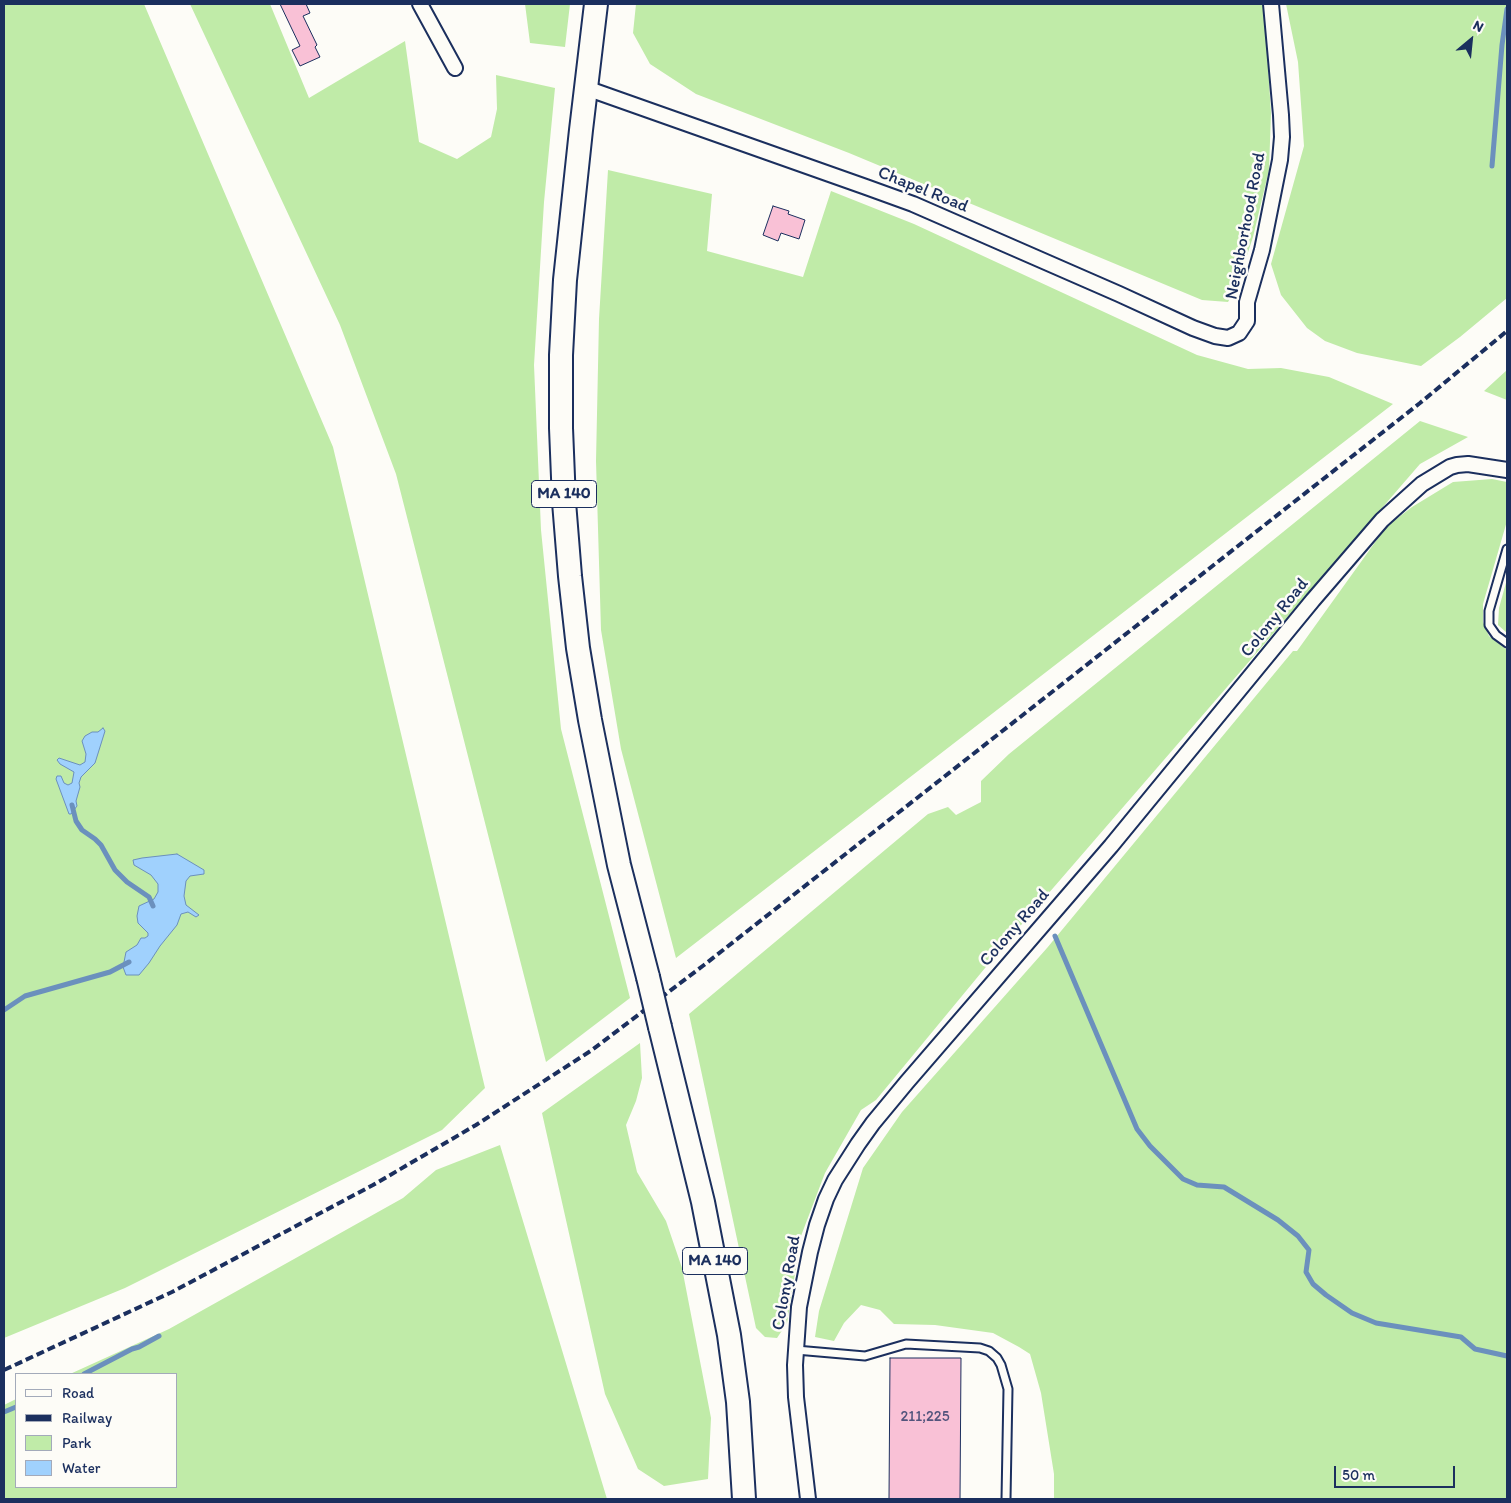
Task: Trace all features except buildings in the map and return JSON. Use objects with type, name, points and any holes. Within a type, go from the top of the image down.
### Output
[{"type":"highway","name":"MA 140","points":[[596,4],[566,280],[561,355],[564,502],[571,585],[578,648],[590,720],[619,865],[701,1193],[729,1335],[738,1402],[744,1499]]},
{"type":"street","points":[[420,4],[455,68]]},
{"type":"street","name":"Neighborhood Road","points":[[1239,333],[1247,321],[1247,302],[1264,243],[1280,160],[1282,137],[1271,4]]},
{"type":"street","name":"Chapel Road","points":[[586,88],[912,204],[1215,336],[1228,338],[1239,333]]},
{"type":"street","name":"Colony Road","points":[[808,1499],[796,1397],[796,1350],[799,1307],[817,1225],[826,1199],[858,1144],[873,1123],[1111,846],[1313,600],[1382,520],[1422,484],[1450,467],[1468,464],[1507,470]]},
{"type":"lane","points":[[1507,549],[1489,611],[1490,625],[1496,636],[1507,643]]},
{"type":"lane","points":[[796,1350],[865,1356],[906,1344],[980,1348],[990,1351],[1001,1365],[1008,1389],[1006,1499]]},
{"type":"green space","points":[[4,4],[144,4],[333,447],[485,1088],[442,1130],[125,1288],[4,1338]]},
{"type":"green space","points":[[190,4],[270,4],[309,98],[405,41],[419,142],[457,159],[491,137],[497,109],[496,75],[555,88],[544,202],[534,365],[541,530],[561,729],[630,998],[546,1062],[396,474],[340,325]]},
{"type":"green space","points":[[525,4],[570,4],[565,47],[530,43]]},
{"type":"green space","points":[[636,4],[1264,4],[1271,113],[1269,170],[1253,237],[1237,286],[1228,302],[1202,300],[849,153],[696,94],[650,64],[633,33]]},
{"type":"green space","points":[[1286,4],[1507,4],[1507,298],[1421,366],[1357,353],[1325,341],[1307,328],[1281,295],[1271,264],[1304,146],[1298,62]]},
{"type":"green space","points":[[608,170],[712,194],[707,251],[803,277],[831,191],[914,224],[1197,355],[1248,369],[1281,368],[1329,377],[1393,404],[676,958],[621,749],[601,630],[596,461],[599,319]]},
{"type":"green space","points":[[1507,370],[1507,400],[1484,391]]},
{"type":"green space","points":[[1420,421],[1468,437],[1420,464],[1009,939],[876,1100],[861,1110],[825,1173],[801,1236],[787,1323],[777,1338],[765,1337],[756,1328],[689,1014],[928,814],[948,807],[956,815],[981,802],[981,781],[1009,754]]},
{"type":"green space","points":[[1492,479],[1507,482],[1507,521],[1483,604],[1483,622],[1489,636],[1507,650],[1507,1499],[1054,1499],[1054,1474],[1041,1393],[1030,1354],[993,1333],[935,1325],[894,1324],[880,1310],[861,1305],[844,1323],[834,1341],[815,1337],[819,1311],[863,1168],[902,1112],[1047,948],[1293,651],[1297,651],[1386,527],[1412,507],[1453,482]]},
{"type":"green space","points":[[1507,579],[1507,633],[1498,625],[1499,608]]},
{"type":"green space","points":[[640,1043],[642,1078],[636,1101],[626,1125],[637,1172],[666,1221],[682,1268],[711,1418],[708,1479],[664,1486],[638,1469],[605,1394],[542,1113]]},
{"type":"green space","points":[[500,1145],[607,1499],[4,1499],[4,1405],[15,1400],[15,1488],[178,1488],[178,1373],[72,1373],[169,1329],[403,1198],[436,1170]]},
{"type":"water","points":[[103,728],[105,731],[95,763],[81,777],[76,801],[77,806],[69,814],[56,779],[57,776],[61,776],[64,783],[68,785],[72,783],[74,772],[60,764],[57,760],[59,758],[80,765],[85,762],[86,754],[82,741],[85,736],[92,732],[98,732]]},
{"type":"water","points":[[177,854],[204,870],[204,874],[190,876],[186,881],[184,896],[186,905],[199,915],[196,917],[188,912],[181,914],[177,925],[139,975],[126,975],[123,967],[126,952],[137,945],[141,938],[148,936],[148,933],[138,923],[139,906],[154,899],[158,892],[158,884],[151,875],[134,865],[133,860]]},
{"type":"waterway","points":[[1492,166],[1502,45],[1507,9]]},
{"type":"waterway","points":[[72,805],[76,821],[82,830],[101,845],[115,870],[127,882],[149,897],[153,906]]},
{"type":"waterway","points":[[1055,936],[1137,1129],[1150,1146],[1183,1179],[1197,1185],[1224,1187],[1278,1220],[1298,1236],[1309,1250],[1306,1272],[1313,1284],[1352,1313],[1376,1323],[1461,1337],[1475,1349],[1507,1356]]},
{"type":"waterway","points":[[4,1010],[25,996],[110,972],[129,962]]},
{"type":"waterway","points":[[86,1373],[159,1336]]},
{"type":"waterway","points":[[4,1412],[15,1407]]},
{"type":"railway","points":[[4,1370],[172,1292],[373,1185],[476,1125],[592,1050],[704,965],[1420,403],[1507,331]]}]
